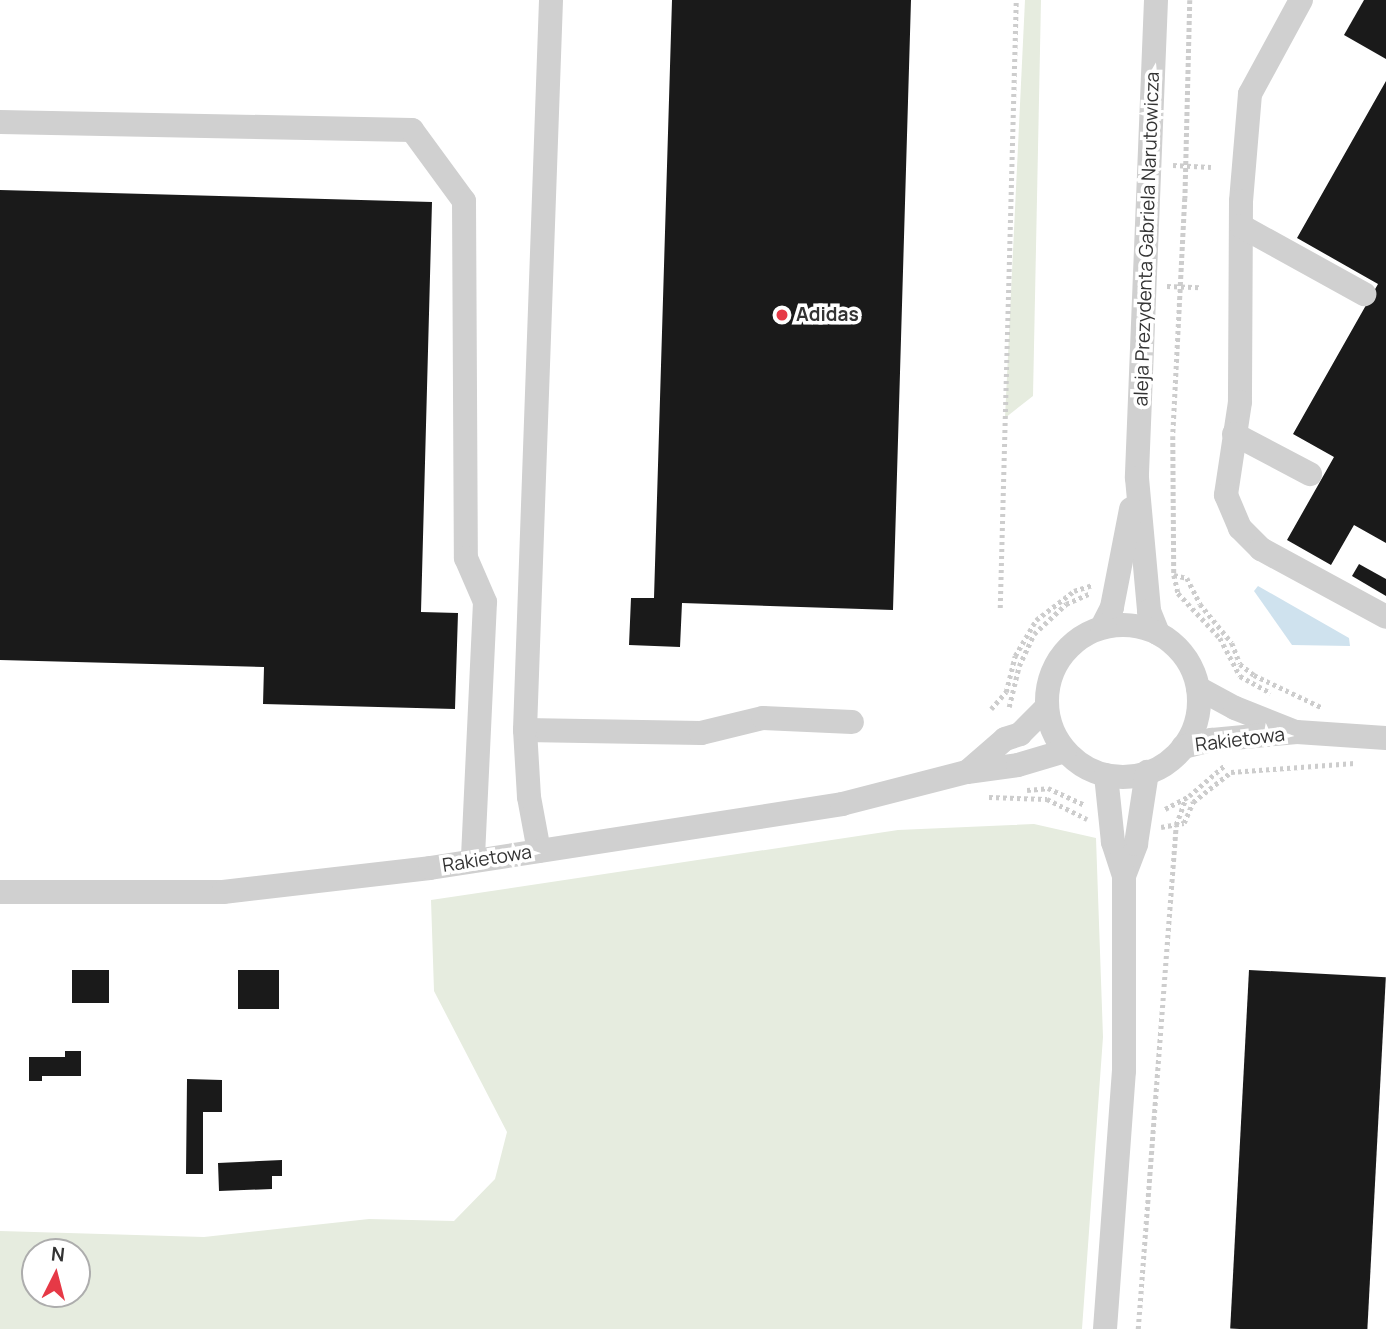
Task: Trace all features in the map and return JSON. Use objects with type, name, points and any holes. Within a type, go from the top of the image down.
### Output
[{"type":"street","points":[[539,851],[529,797],[525,730],[551,0]]},
{"type":"street","name":"aleja Prezydenta Gabriela Narutowicza","points":[[1156,0],[1137,478],[1149,611],[1158,633]]},
{"type":"street","points":[[1301,0],[1250,94],[1241,226],[1240,402],[1226,495],[1231,513],[1249,540],[1386,617]]},
{"type":"street","points":[[0,121],[412,130],[464,201],[466,558],[485,602],[473,861]]},
{"type":"street","points":[[1241,226],[1364,294]]},
{"type":"street","points":[[1234,434],[1310,474]]},
{"type":"street","name":"aleja Prezydenta Gabriela Narutowicza","points":[[1102,627],[1112,607],[1137,478]]},
{"type":"street","points":[[1121,624],[1158,633],[1184,656],[1198,688],[1197,719],[1183,747],[1169,762],[1132,777],[1106,775],[1079,764],[1065,751],[1052,731],[1046,708],[1047,687],[1060,657],[1083,635],[1102,627],[1121,624]]},
{"type":"street","name":"Rakietowa","points":[[1198,688],[1235,708],[1297,732]]},
{"type":"street","name":"Rakietowa","points":[[967,772],[1005,739],[1020,734],[1046,708]]},
{"type":"street","points":[[525,730],[701,733],[763,718],[852,722]]},
{"type":"street","name":"Rakietowa","points":[[1183,747],[1212,740],[1297,732],[1386,738]]},
{"type":"street","name":"Rakietowa","points":[[0,891],[223,892],[473,861],[842,804],[967,772],[1017,765],[1065,751]]},
{"type":"street","points":[[1105,1329],[1124,1071],[1124,876],[1136,844],[1147,772]]},
{"type":"street","points":[[1106,775],[1101,815],[1124,876]]},
{"type":"path","points":[[1000,608],[1016,0]]},
{"type":"path","points":[[1190,0],[1186,167],[1173,436],[1174,575],[1178,593],[1220,638],[1240,676]]},
{"type":"path","points":[[1151,163],[1211,167]]},
{"type":"path","points":[[1146,286],[1200,287]]},
{"type":"path","points":[[1174,575],[1187,578],[1200,604],[1232,643],[1240,664],[1254,675],[1327,710]]},
{"type":"path","points":[[991,709],[1006,692],[1015,656],[1036,620],[1074,591],[1101,580]]},
{"type":"path","points":[[1009,708],[1019,666],[1034,634],[1066,604],[1098,591]]},
{"type":"path","points":[[1161,811],[1186,799],[1227,762]]},
{"type":"path","points":[[1176,825],[1184,823],[1193,802],[1231,772],[1362,763]]},
{"type":"path","points":[[1048,788],[1101,815]]},
{"type":"path","points":[[982,797],[1047,799],[1077,816],[1101,815]]},
{"type":"path","points":[[1138,1329],[1176,825],[1186,799]]},
{"type":"shaded area","points":[[1025,0],[1041,0],[1033,396],[1005,418]]},
{"type":"shaded area","points":[[1034,824],[1096,838],[1103,1037],[1082,1329],[0,1329],[0,1231],[204,1237],[369,1219],[454,1221],[495,1179],[507,1132],[434,991],[431,900],[898,830]]},
{"type":"water","points":[[1258,586],[1349,638],[1350,646],[1292,645],[1254,591]]},
{"type":"building","name":"Adidas","points":[[672,0],[911,0],[893,610],[682,603],[680,647],[629,645],[631,598],[654,598]]},
{"type":"building","points":[[1364,0],[1386,0],[1386,59],[1344,35]]},
{"type":"building","points":[[1386,81],[1386,543],[1354,525],[1331,565],[1287,540],[1334,457],[1293,434],[1378,284],[1297,238]]},
{"type":"building","points":[[0,190],[432,202],[421,612],[458,613],[455,709],[263,704],[264,667],[0,660]]},
{"type":"building","points":[[1359,564],[1386,579],[1386,596],[1352,576]]},
{"type":"building","points":[[72,970],[109,970],[109,1003],[72,1003]]},
{"type":"building","points":[[238,970],[279,970],[279,1009],[238,1009]]},
{"type":"building","points":[[1249,970],[1386,977],[1367,1329],[1230,1329]]},
{"type":"building","points":[[65,1051],[81,1051],[81,1076],[42,1076],[42,1081],[29,1081],[29,1057],[65,1057]]},
{"type":"building","points":[[187,1079],[222,1080],[222,1112],[203,1112],[203,1174],[186,1174]]},
{"type":"building","points":[[282,1160],[282,1176],[272,1176],[272,1189],[219,1191],[218,1163]]},
{"type":"place","name":"Adidas","points":[[782,315]]}]
